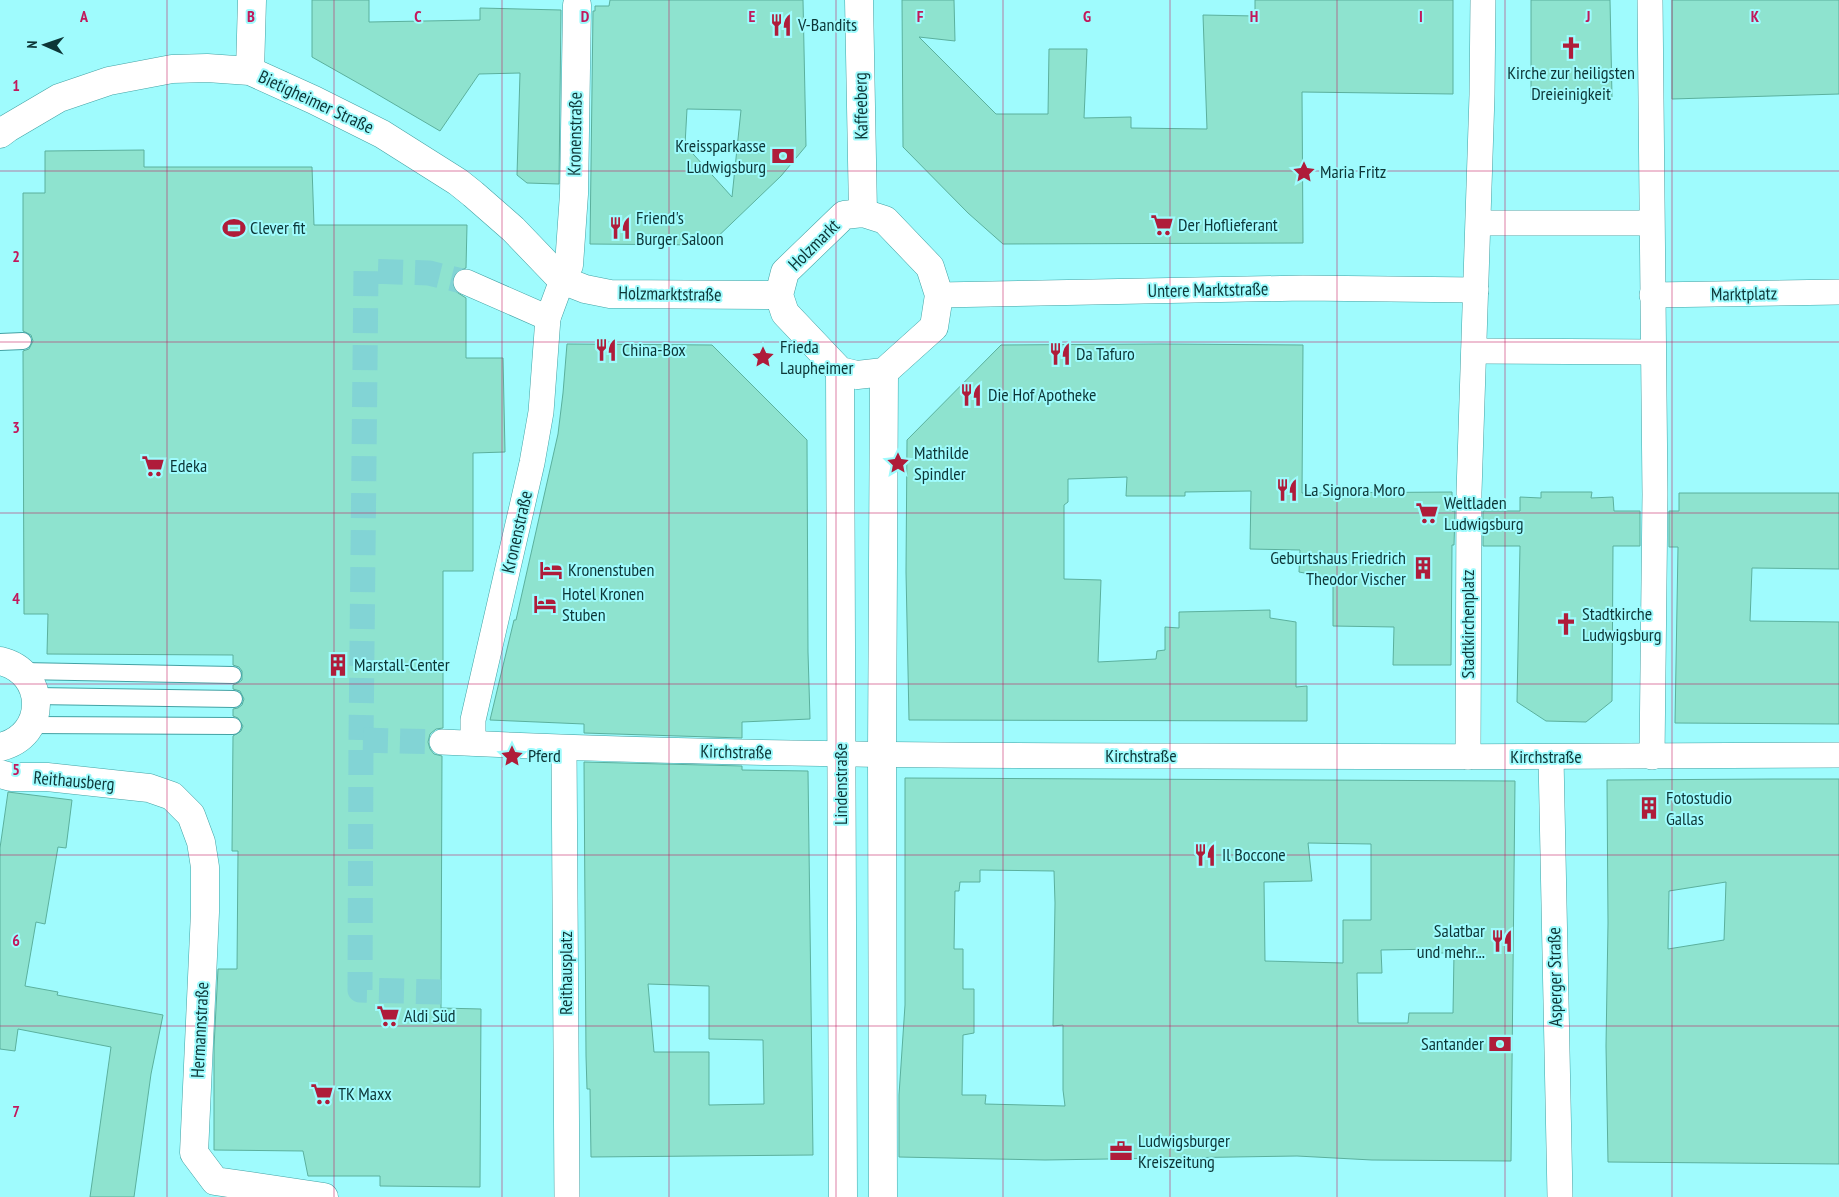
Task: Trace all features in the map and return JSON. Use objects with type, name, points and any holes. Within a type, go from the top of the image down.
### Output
[{"type":"street","points":[[250,71],[252,0]]},
{"type":"street","name":"Kaffeeberg","points":[[859,0],[863,213]]},
{"type":"street","points":[[1483,0],[1479,223],[1474,351],[1653,352]]},
{"type":"street","points":[[1650,0],[1655,494],[1652,757]]},
{"type":"street","name":"Kronenstraße","points":[[473,744],[474,720],[532,463],[541,412],[548,318],[569,265],[574,194],[577,5]]},
{"type":"street","name":"Bietigheimer Straße","points":[[0,134],[59,98],[108,81],[172,69],[207,68],[250,71],[382,134],[458,182],[513,229],[562,280]]},
{"type":"street","name":"Holzmarkt","points":[[779,295],[785,272],[844,215],[863,213],[885,220],[930,266],[939,295],[934,327],[884,372]]},
{"type":"street","points":[[1479,223],[1651,223]]},
{"type":"street","name":"Holzmarktstraße","points":[[562,280],[585,289],[610,294],[779,295]]},
{"type":"street","points":[[466,282],[548,318]]},
{"type":"street","name":"Untere Marktstraße","points":[[939,295],[1303,288],[1476,290]]},
{"type":"street","name":"Marktplatz","points":[[1652,295],[1837,292]]},
{"type":"street","points":[[779,295],[785,313],[840,371],[858,375],[884,372],[882,755],[883,1197]]},
{"type":"street","name":"Stadtkirchenplatz","points":[[1468,757],[1469,492],[1474,351]]},
{"type":"street","name":"Lindenstraße","points":[[840,371],[842,1197]]},
{"type":"street","points":[[0,747],[10,745],[22,737],[31,725],[36,711],[36,696],[31,682],[11,666]]},
{"type":"street","name":"Kirchstraße","points":[[442,742],[564,748],[882,755],[1468,757],[1839,755]]},
{"type":"street","name":"Reithausplatz","points":[[564,748],[567,1197]]},
{"type":"street","name":"Asperger Straße","points":[[1551,757],[1560,1197]]},
{"type":"street","name":"Reithausberg","points":[[0,774],[11,777],[47,777],[149,788]]},
{"type":"street","name":"Hermannstraße","points":[[149,788],[172,796],[190,816],[201,842],[205,867],[205,912],[194,1153],[215,1181],[324,1197]]},
{"type":"lane","points":[[0,342],[23,341]]},
{"type":"lane","points":[[11,666],[233,675]]},
{"type":"lane","points":[[36,696],[234,699]]},
{"type":"lane","points":[[31,725],[233,726]]},
{"type":"building","points":[[312,0],[369,0],[369,22],[480,20],[480,8],[561,10],[559,184],[527,183],[517,175],[520,73],[479,74],[440,131],[312,57]]},
{"type":"building","points":[[610,0],[803,0],[806,146],[781,176],[709,245],[590,244],[593,11],[595,11],[595,6],[609,6]],"holes":[[[687,109],[741,110],[732,197],[685,145]]]},
{"type":"building","points":[[902,0],[954,0],[955,41],[919,37],[996,114],[1048,114],[1049,49],[1087,49],[1084,118],[1131,117],[1131,128],[1207,129],[1203,15],[1255,16],[1255,0],[1453,0],[1453,94],[1302,92],[1303,243],[1003,244],[968,213],[903,147]]},
{"type":"building","name":"Kirche zur heiligsten Dreieinigkeit","points":[[1531,0],[1610,0],[1612,97],[1589,97],[1587,101],[1554,100],[1551,97],[1531,98]]},
{"type":"building","points":[[1672,0],[1839,0],[1839,94],[1672,99]]},
{"type":"building","name":"Marstall-Center","points":[[144,150],[144,167],[312,167],[314,225],[467,225],[466,268],[457,271],[453,277],[452,284],[455,291],[466,298],[466,358],[503,358],[505,452],[473,453],[473,571],[443,571],[443,728],[436,729],[430,734],[428,742],[434,754],[442,756],[441,1008],[481,1009],[480,1187],[380,1186],[380,1176],[308,1176],[303,1151],[214,1150],[214,1047],[218,969],[237,969],[238,851],[232,851],[233,736],[241,731],[243,726],[238,718],[233,716],[233,709],[242,705],[244,699],[240,691],[233,689],[233,685],[242,680],[242,671],[239,667],[233,665],[233,655],[47,654],[48,614],[24,614],[23,351],[29,349],[33,341],[31,335],[23,331],[23,193],[45,193],[45,151]]},
{"type":"building","points":[[567,344],[712,345],[807,440],[810,719],[742,722],[742,738],[584,733],[584,724],[490,720],[514,620],[516,620],[558,434]]},
{"type":"building","points":[[1001,345],[1303,345],[1302,493],[1452,492],[1452,511],[1455,511],[1454,545],[1452,545],[1451,665],[1393,665],[1394,627],[1333,626],[1333,578],[1299,572],[1300,550],[1250,549],[1251,491],[1185,492],[1185,496],[1126,496],[1127,477],[1068,479],[1068,502],[1064,505],[1064,579],[1101,580],[1098,662],[1156,659],[1157,651],[1165,650],[1165,627],[1179,628],[1179,612],[1270,610],[1270,618],[1296,622],[1296,687],[1307,686],[1307,721],[909,720],[906,572],[907,440]]},
{"type":"building","name":"Stadtkirche Ludwigsburg","points":[[1541,492],[1592,492],[1591,498],[1613,497],[1614,511],[1640,511],[1640,546],[1613,546],[1612,701],[1586,722],[1546,721],[1517,702],[1520,546],[1483,546],[1483,511],[1520,511],[1520,497],[1541,498]]},
{"type":"building","points":[[1679,493],[1839,493],[1839,569],[1752,568],[1750,621],[1839,622],[1839,724],[1675,723],[1678,547],[1669,547],[1669,511],[1679,511]]},
{"type":"building","points":[[584,762],[742,766],[742,770],[808,771],[813,1155],[591,1157],[590,1089],[587,1089]],"holes":[[[648,984],[709,986],[709,1039],[763,1040],[764,1104],[709,1105],[709,1052],[654,1052]]]},
{"type":"building","points":[[905,778],[1515,781],[1511,1161],[1372,1160],[1297,1156],[1045,1160],[899,1157],[899,1095],[905,1005]],"holes":[[[1308,843],[1371,844],[1371,920],[1343,920],[1343,963],[1265,961],[1264,882],[1312,881]],[[980,870],[1054,871],[1053,1026],[1063,1025],[1063,1090],[1065,1106],[985,1104],[986,1095],[962,1095],[963,1035],[974,1033],[974,989],[963,989],[963,949],[954,949],[955,891],[959,891],[960,882],[980,882]],[[1440,949],[1440,953],[1454,953],[1453,1013],[1409,1013],[1408,1023],[1358,1023],[1357,973],[1382,973],[1381,950]]]},
{"type":"building","points":[[1839,779],[1839,1164],[1608,1162],[1606,1046],[1608,923],[1607,780]],"holes":[[[1726,882],[1724,940],[1668,949],[1669,891]]]},
{"type":"building","points":[[8,792],[72,800],[66,848],[58,847],[45,924],[36,922],[25,986],[58,992],[57,995],[163,1015],[151,1074],[134,1197],[90,1197],[111,1047],[18,1029],[15,1051],[0,1049],[0,848]]},
{"type":"tunnel","points":[[361,740],[366,271],[429,273],[466,282]]},
{"type":"tunnel","points":[[441,992],[360,990],[361,740],[442,742]]},
{"type":"place","name":"V-Bandits","points":[[781,25]]},
{"type":"place","name":"Kirche zur heiligsten Dreieinigkeit","points":[[1571,48]]},
{"type":"place","name":"Kreissparkasse Ludwigsburg","points":[[783,156]]},
{"type":"place","name":"Maria Fritz","points":[[1304,172]]},
{"type":"place","name":"Der Hoflieferant","points":[[1162,225]]},
{"type":"place","name":"Clever fit","points":[[234,228]]},
{"type":"place","name":"Friend's Burger Saloon","points":[[620,228]]},
{"type":"place","name":"China-Box","points":[[606,350]]},
{"type":"place","name":"Da Tafuro","points":[[1060,354]]},
{"type":"place","name":"Frieda Laupheimer","points":[[763,357]]},
{"type":"place","name":"Die Hof Apotheke","points":[[971,395]]},
{"type":"place","name":"Mathilde Spindler","points":[[898,463]]},
{"type":"place","name":"Edeka","points":[[153,466]]},
{"type":"place","name":"La Signora Moro","points":[[1287,490]]},
{"type":"place","name":"Weltladen Ludwigsburg","points":[[1427,513]]},
{"type":"place","name":"Geburtshaus Friedrich Theodor Vischer","points":[[1423,568]]},
{"type":"place","name":"Kronenstuben","points":[[551,570]]},
{"type":"place","name":"Hotel Kronen Stuben","points":[[545,604]]},
{"type":"place","name":"Stadtkirche Ludwigsburg","points":[[1566,624]]},
{"type":"place","name":"Marstall-Center","points":[[338,665]]},
{"type":"place","name":"Pferd","points":[[512,756]]},
{"type":"place","name":"Fotostudio Gallas","points":[[1649,808]]},
{"type":"place","name":"Il Boccone","points":[[1205,855]]},
{"type":"place","name":"Salatbar und mehr...","points":[[1502,941]]},
{"type":"place","name":"Aldi Süd","points":[[388,1016]]},
{"type":"place","name":"Santander","points":[[1500,1044]]},
{"type":"place","name":"TK Maxx","points":[[322,1094]]},
{"type":"place","name":"Ludwigsburger Kreiszeitung","points":[[1121,1151]]}]
